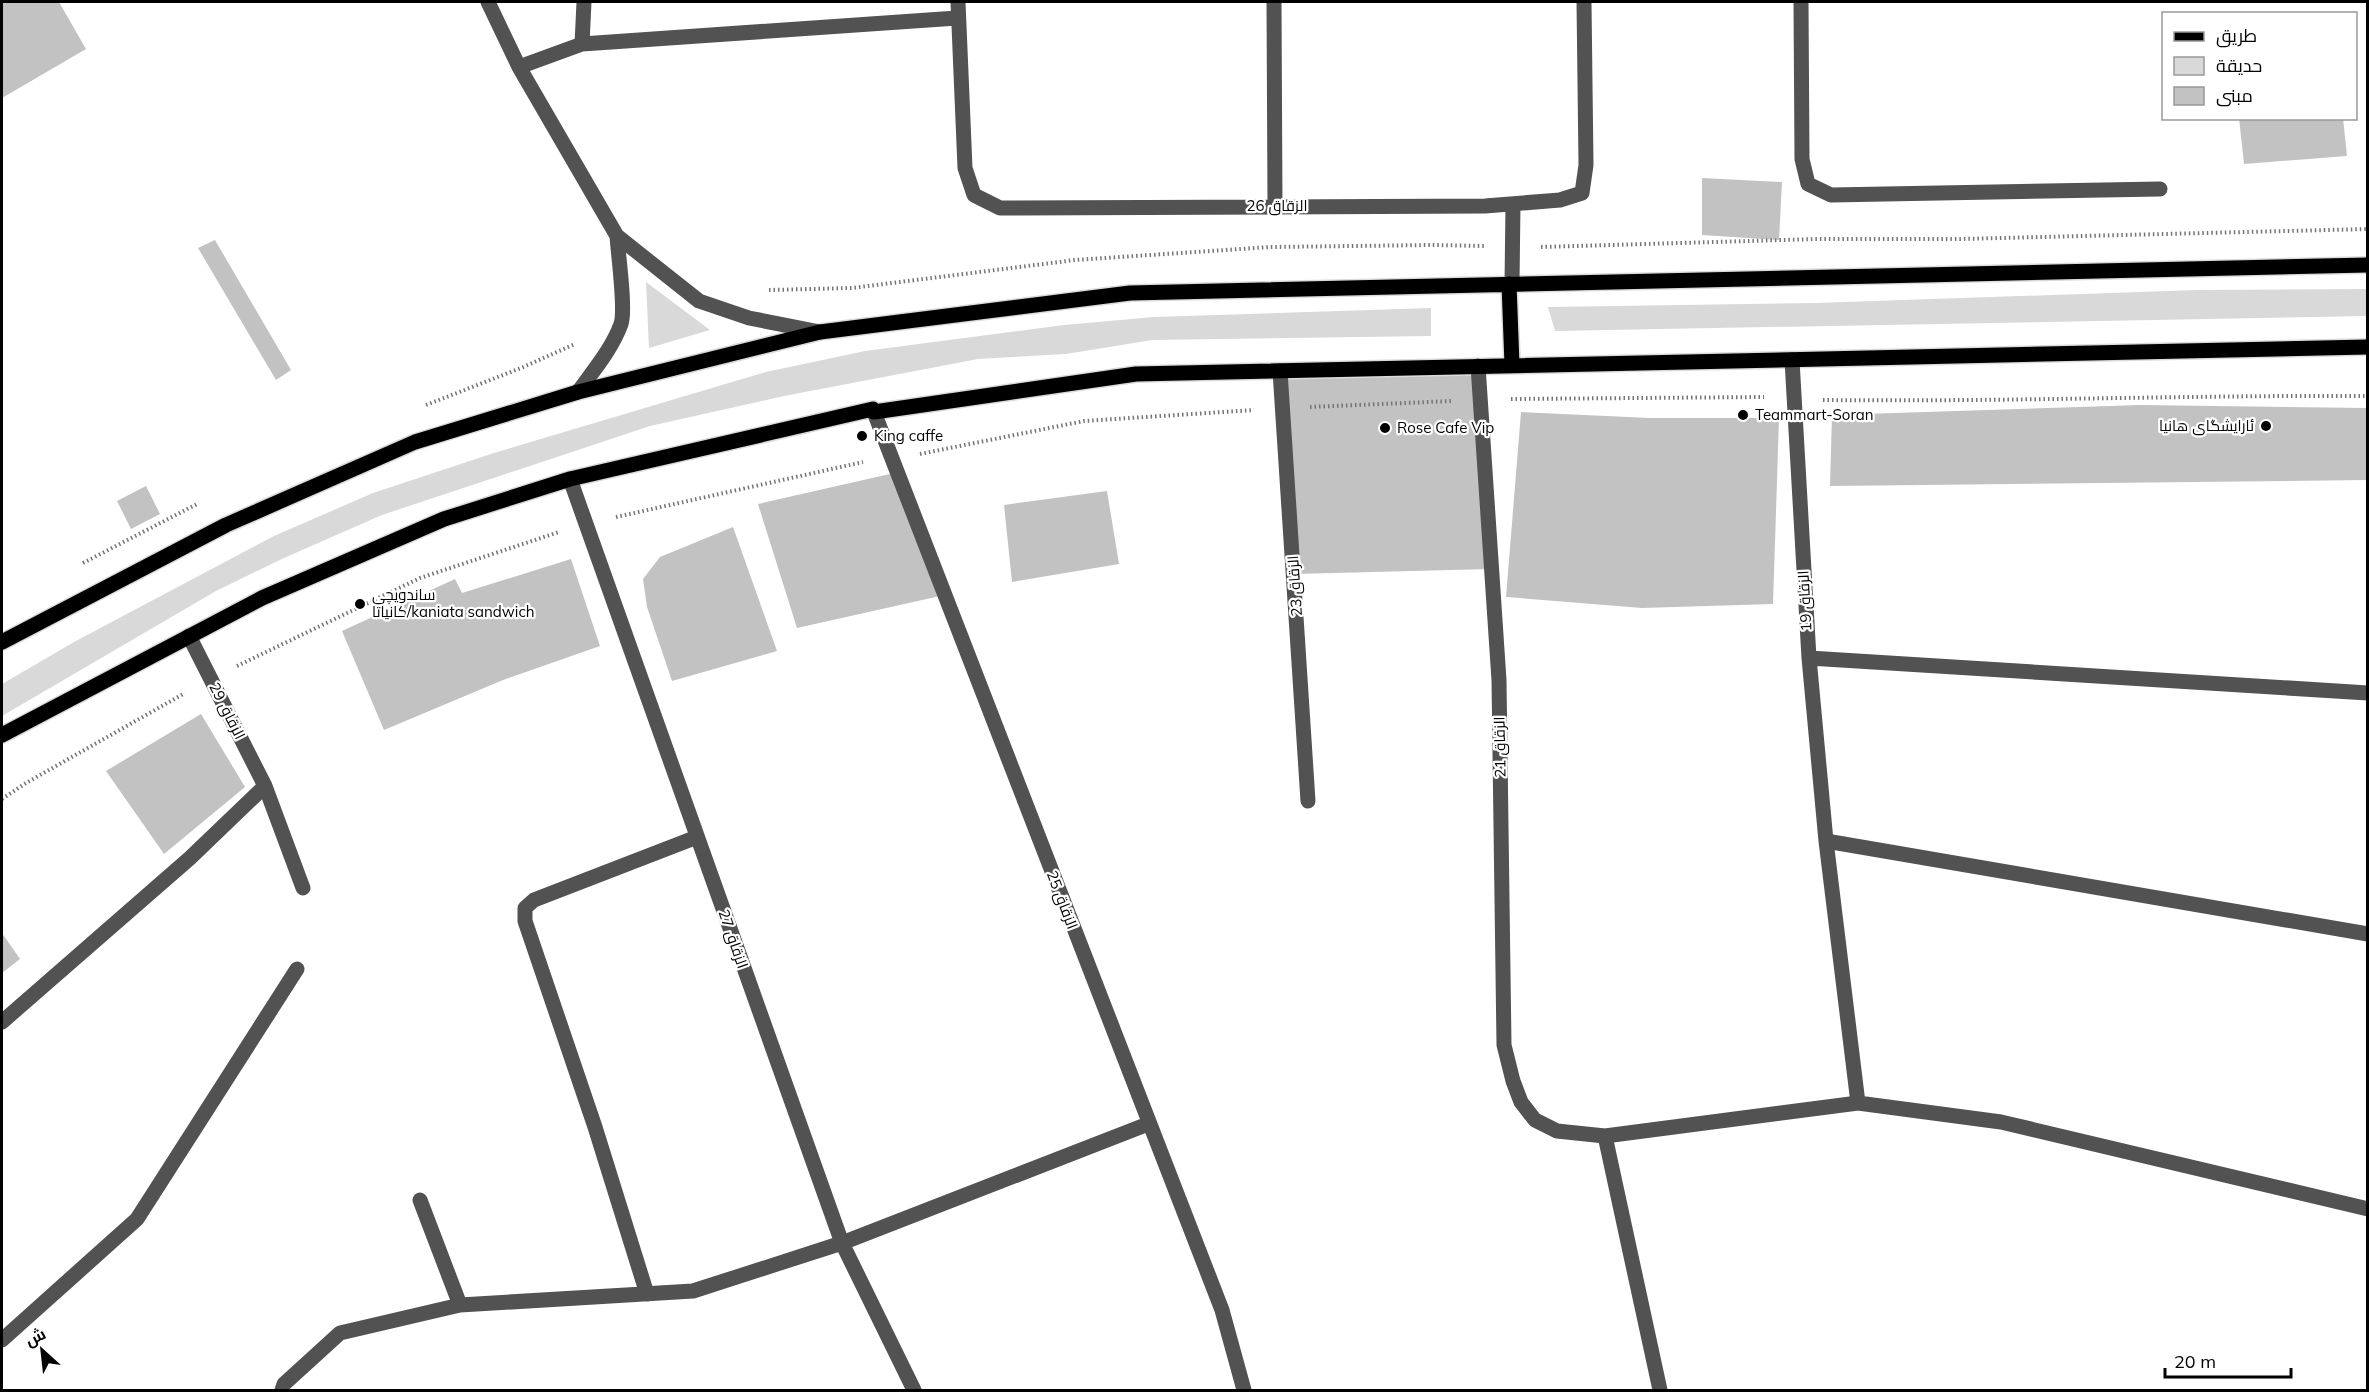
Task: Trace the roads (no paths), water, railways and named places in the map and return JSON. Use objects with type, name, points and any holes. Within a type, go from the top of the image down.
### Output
[{"type":"main road","points":[[2,642],[226,525],[415,442],[578,392],[820,332],[1130,293],[2367,265]]},
{"type":"main road","points":[[1511,284],[1512,365]]},
{"type":"main road","points":[[2,735],[262,598],[444,519],[570,479],[873,409],[874,412],[1136,374],[2367,346]]},
{"type":"street","points":[[488,2],[519,67],[617,236],[699,301],[749,318],[820,332]]},
{"type":"street","points":[[582,44],[584,2]]},
{"type":"street","points":[[519,67],[582,44],[957,18],[958,2]]},
{"type":"street","points":[[1274,2],[1275,206]]},
{"type":"street","name":"الزقاق 26","points":[[957,18],[964,168],[974,195],[1000,208],[1485,206],[1560,200],[1582,193],[1586,165],[1584,2]]},
{"type":"street","points":[[1801,2],[1802,159],[1809,184],[1831,195],[2160,189]]},
{"type":"street","points":[[1511,284],[1513,204]]},
{"type":"street","points":[[578,392],[606,353],[622,322],[617,236]]},
{"type":"street","name":"الزقاق 19","points":[[1792,360],[1809,658],[1826,841],[1858,1102]]},
{"type":"street","name":"الزقاق 21","points":[[1478,366],[1499,680],[1504,1045],[1513,1082],[1521,1102],[1535,1120],[1557,1131],[1605,1136]]},
{"type":"street","name":"الزقاق 23","points":[[1280,370],[1308,801]]},
{"type":"street","name":"الزقاق 25","points":[[874,412],[1222,1310],[1244,1390]]},
{"type":"street","name":"الزقاق 27","points":[[570,479],[842,1243],[914,1390]]},
{"type":"street","name":"الزقاق 29","points":[[189,636],[265,786],[303,888]]},
{"type":"street","points":[[1809,658],[2367,693]]},
{"type":"street","points":[[2,1022],[190,858],[265,786]]},
{"type":"street","points":[[647,1294],[595,1127],[525,921],[525,908],[534,900],[696,837]]},
{"type":"street","points":[[1826,841],[2367,934]]},
{"type":"street","points":[[2,1340],[137,1219],[297,969]]},
{"type":"street","points":[[1660,1390],[1605,1136],[1858,1102],[2001,1122],[2367,1209]]},
{"type":"street","points":[[282,1390],[284,1384],[340,1333],[460,1305],[693,1290],[842,1243],[1148,1124]]},
{"type":"street","points":[[420,1200],[460,1305]]},
{"type":"place","name":"Teammart-Soran","points":[[1743,415]]},
{"type":"place","name":"ئارایشگای هانیا","points":[[2266,426]]},
{"type":"place","name":"Rose Cafe Vip","points":[[1385,428]]},
{"type":"place","name":"King caffe","points":[[862,436]]},
{"type":"place","name":"ساندویچی کانیاتا/kaniata sandwich","points":[[360,604]]}]
